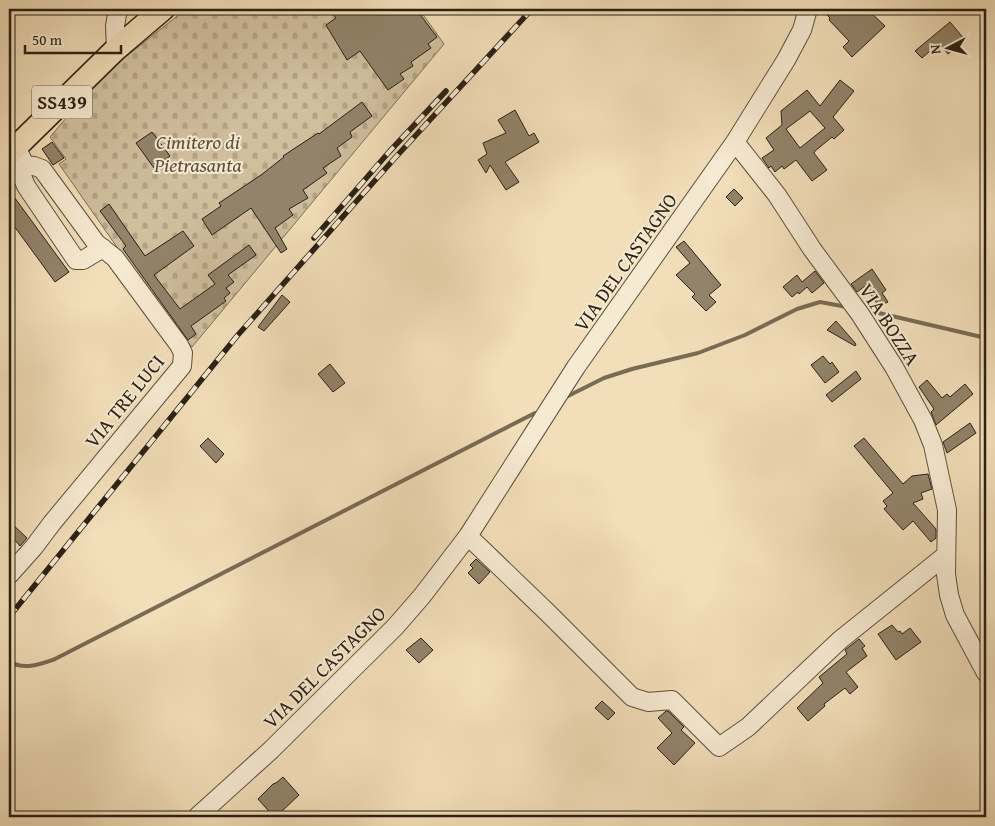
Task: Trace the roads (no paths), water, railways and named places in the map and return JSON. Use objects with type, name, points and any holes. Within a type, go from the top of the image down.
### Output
[{"type":"main road","name":"SS439","points":[[17,155],[116,49],[163,9]]},
{"type":"street","points":[[116,49],[115,26],[118,9]]},
{"type":"street","name":"VIA DEL CASTAGNO","points":[[197,817],[272,750],[395,627],[422,596],[468,536],[576,368],[735,142],[786,60],[802,30],[808,9]]},
{"type":"street","name":"VIA BOZZA","points":[[735,142],[777,195],[812,249],[860,314],[894,367],[923,420],[933,445],[947,510],[946,574],[949,595],[955,615],[986,673]]},
{"type":"street","points":[[17,155],[26,186],[76,260],[83,260],[103,248]]},
{"type":"street","name":"VIA TRE LUCI","points":[[9,575],[182,366],[182,353],[179,344],[115,258],[96,243],[42,169],[17,155]]},
{"type":"street","points":[[468,536],[632,697],[648,702],[672,700],[719,747],[748,727],[840,640],[946,555]]},
{"type":"waterway","points":[[568,396],[604,378],[632,369],[698,353],[745,335],[797,309],[820,302],[847,307]]},
{"type":"waterway","points":[[879,313],[986,338]]},
{"type":"waterway","points":[[9,661],[20,666],[26,666],[55,659],[535,413]]},
{"type":"railway","points":[[9,617],[237,336],[394,159],[532,9]]},
{"type":"railway","points":[[314,238],[389,152],[446,91]]},
{"type":"park label","name":"Cimitero di Pietrasanta","points":[[198,152]]}]
